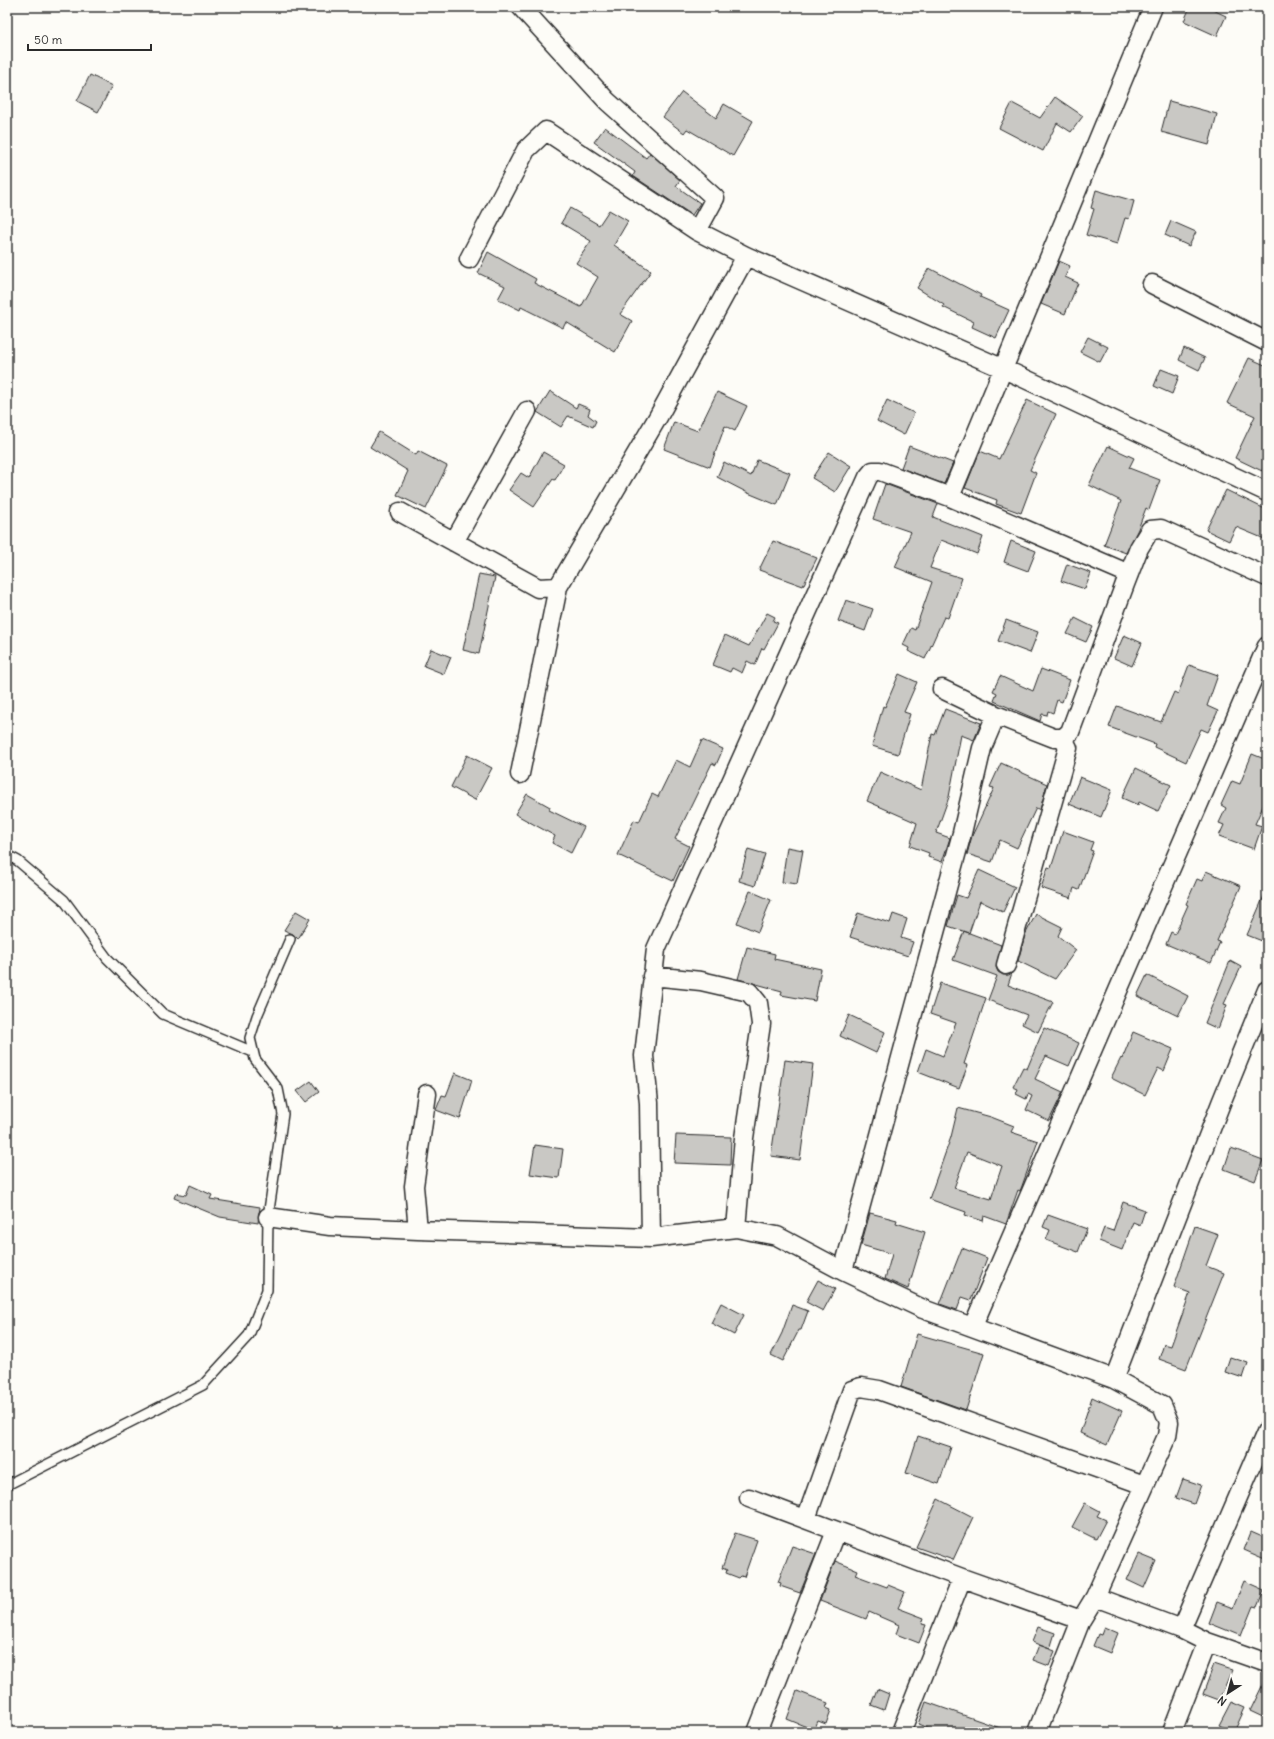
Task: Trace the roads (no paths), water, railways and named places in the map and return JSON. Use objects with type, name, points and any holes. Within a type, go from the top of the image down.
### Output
[{"type":"street","points":[[521,7],[607,101],[715,198],[697,231]]},
{"type":"street","points":[[950,496],[1153,7]]},
{"type":"street","points":[[469,259],[526,150],[546,131],[697,231],[746,256],[1004,369],[1267,492]]},
{"type":"street","points":[[520,774],[558,587],[658,417],[746,256]]},
{"type":"street","points":[[1152,284],[1267,342]]},
{"type":"street","points":[[454,542],[527,412]]},
{"type":"street","points":[[651,1238],[648,1103],[644,1056],[656,949],[868,477],[873,471],[880,471],[950,496],[1129,574]]},
{"type":"street","points":[[400,512],[538,588],[558,587]]},
{"type":"street","points":[[942,689],[996,715],[1054,738],[1062,738],[1070,732],[1129,574],[1140,548],[1150,530],[1161,529],[1267,578]]},
{"type":"street","points":[[973,1326],[1267,646]]},
{"type":"street","points":[[843,1271],[960,841],[982,748],[996,715]]},
{"type":"street","points":[[1006,964],[1068,748],[1062,738]]},
{"type":"street","points":[[652,976],[701,981],[749,992],[758,1003],[761,1024],[744,1138],[736,1228]]},
{"type":"street","points":[[1114,1380],[1221,1103],[1267,990]]},
{"type":"street","points":[[418,1230],[414,1186],[427,1094]]},
{"type":"street","points":[[268,1217],[330,1226],[418,1230],[651,1238],[736,1228],[777,1236],[843,1271],[923,1309],[973,1326],[1114,1380],[1162,1405],[1169,1422],[1166,1436],[1095,1597],[1081,1620],[1037,1732]]},
{"type":"street","points":[[806,1519],[852,1390],[861,1387],[878,1390],[1144,1485]]},
{"type":"street","points":[[1181,1629],[1267,1430]]},
{"type":"street","points":[[749,1498],[962,1578],[1081,1620]]},
{"type":"street","points":[[757,1732],[836,1531]]},
{"type":"street","points":[[901,1732],[962,1578]]},
{"type":"street","points":[[1095,1597],[1181,1629],[1208,1642],[1267,1663]]},
{"type":"street","points":[[1172,1732],[1208,1642]]},
{"type":"lane","points":[[7,856],[18,861],[64,900],[107,958],[163,1014],[253,1052]]},
{"type":"lane","points":[[7,1486],[203,1385],[250,1335],[267,1290],[268,1217],[283,1114],[278,1089],[255,1059],[250,1038],[257,1016],[290,939]]}]
